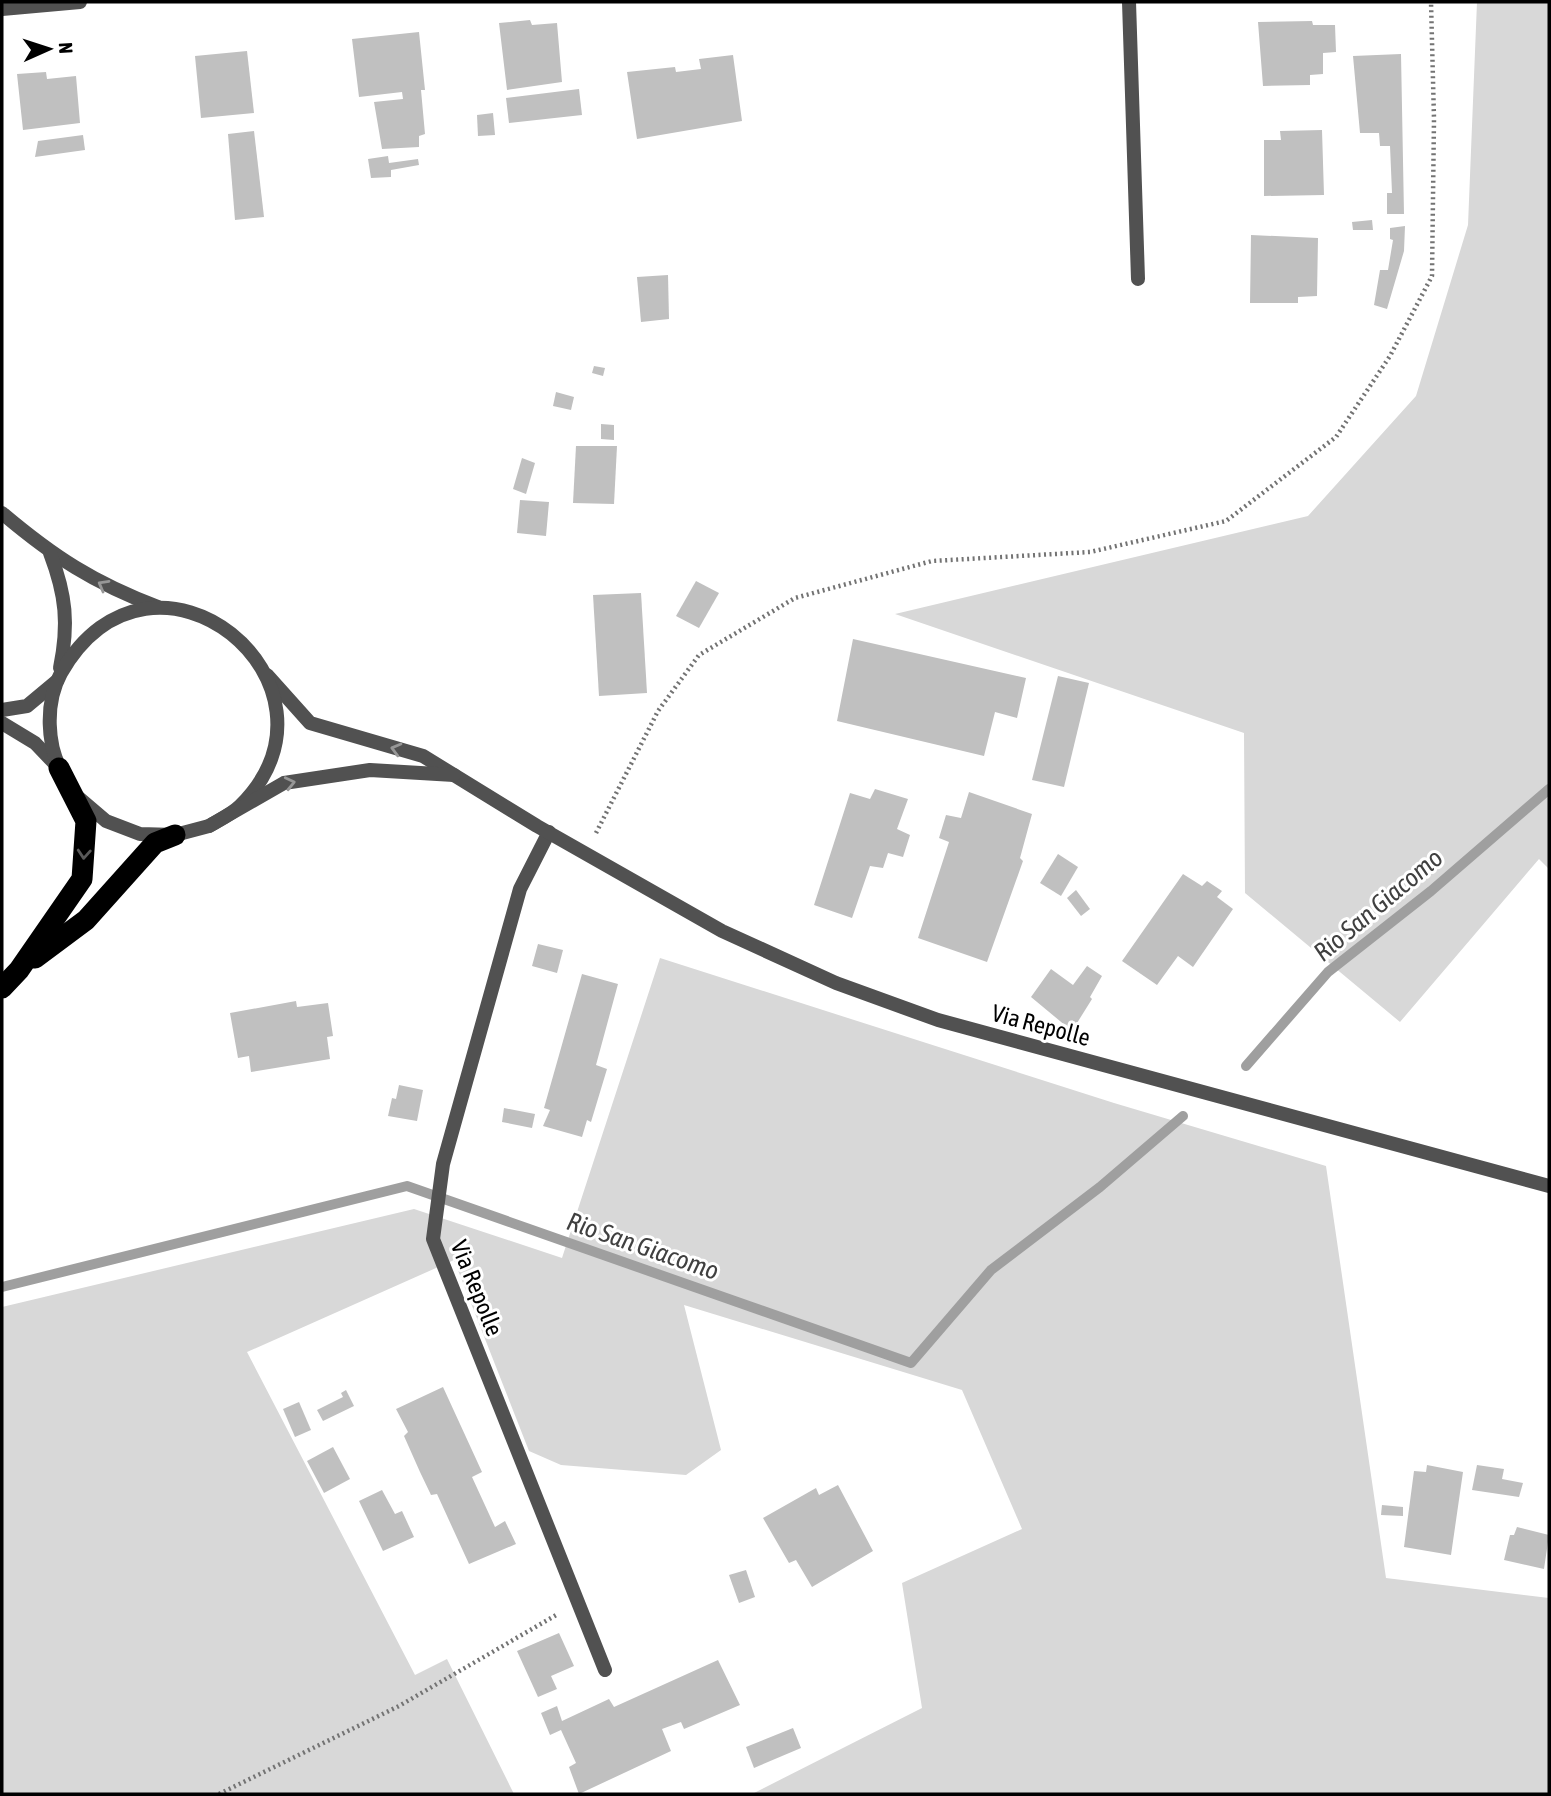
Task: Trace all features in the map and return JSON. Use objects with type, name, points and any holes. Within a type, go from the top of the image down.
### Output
[{"type":"highway","points":[[2,988],[7,975],[82,878],[86,821],[59,768]]},
{"type":"highway","points":[[7,975],[86,920],[155,844],[176,835]]},
{"type":"street","points":[[2,9],[80,2]]},
{"type":"street","points":[[1129,2],[1138,279]]},
{"type":"street","name":"Via Repolle","points":[[2,513],[50,553],[110,589],[161,608],[194,612],[224,625],[249,647],[267,676],[310,723],[422,756],[548,832],[722,931],[836,983],[938,1020],[1549,1186]]},
{"type":"street","name":"Via Repolle","points":[[50,553],[63,589],[66,626],[66,638],[50,710],[51,739],[59,768],[79,798],[107,821],[140,834],[176,835],[209,826],[284,783],[370,770],[458,776]]},
{"type":"street","name":"Via Repolle","points":[[57,681],[74,652],[97,628],[128,614],[161,608]]},
{"type":"street","name":"Via Repolle","points":[[209,826],[239,807],[262,779],[274,746],[276,710],[267,676]]},
{"type":"street","points":[[2,710],[27,706],[57,681]]},
{"type":"street","points":[[2,723],[35,743],[59,768]]},
{"type":"street","name":"Via Repolle","points":[[548,832],[520,889],[443,1164],[433,1239],[605,1670]]},
{"type":"path","points":[[586,854],[658,711],[699,655],[795,598],[932,561],[1090,551],[1226,521],[1336,437],[1390,356],[1432,276],[1434,119],[1431,2]]},
{"type":"path","points":[[219,1794],[399,1706],[483,1660],[577,1602]]},
{"type":"shaded area","points":[[1477,2],[1549,2],[1549,869],[1539,859],[1400,1022],[1245,893],[1244,733],[895,614],[1308,516],[1416,396],[1468,225]]},
{"type":"shaded area","points":[[660,958],[1114,1103],[1326,1166],[1386,1578],[1549,1598],[1549,1794],[752,1794],[922,1708],[902,1583],[1022,1529],[962,1390],[684,1305],[721,1450],[686,1475],[561,1465],[529,1451],[454,1260],[247,1352],[415,1675],[447,1659],[514,1794],[2,1794],[2,1307],[414,1209],[562,1258]]},
{"type":"building","points":[[530,20],[532,25],[557,23],[562,82],[507,90],[499,23]]},
{"type":"building","points":[[1312,21],[1313,25],[1335,25],[1336,52],[1323,53],[1323,74],[1310,75],[1310,85],[1263,86],[1258,22]]},
{"type":"building","points":[[419,32],[425,90],[421,90],[425,134],[419,136],[419,147],[382,149],[374,102],[403,99],[402,92],[359,97],[352,39]]},
{"type":"building","points":[[247,51],[254,113],[201,118],[195,56]]},
{"type":"building","points":[[1401,54],[1404,214],[1387,214],[1387,193],[1392,193],[1390,146],[1380,146],[1379,133],[1360,133],[1353,56]]},
{"type":"building","points":[[733,55],[742,121],[637,139],[627,72],[675,67],[676,72],[701,69],[699,59]]},
{"type":"building","points":[[46,72],[47,79],[76,76],[80,123],[23,130],[17,74]]},
{"type":"building","points":[[579,89],[582,115],[509,123],[506,98]]},
{"type":"building","points":[[493,113],[495,135],[478,136],[477,115]]},
{"type":"building","points":[[1322,130],[1324,195],[1264,196],[1264,140],[1281,140],[1280,131]]},
{"type":"building","points":[[254,131],[264,217],[235,220],[228,134]]},
{"type":"building","points":[[83,135],[85,150],[35,157],[38,141]]},
{"type":"building","points":[[388,156],[389,163],[418,159],[419,165],[391,170],[391,177],[371,178],[368,159]]},
{"type":"building","points":[[1372,220],[1373,230],[1353,230],[1352,222]]},
{"type":"building","points":[[1405,226],[1404,251],[1387,309],[1374,305],[1380,270],[1388,270],[1393,240],[1390,239],[1390,228]]},
{"type":"building","points":[[1251,235],[1318,238],[1317,296],[1298,297],[1298,303],[1250,303]]},
{"type":"building","points":[[668,275],[669,319],[641,322],[637,277]]},
{"type":"building","points":[[594,366],[605,368],[603,376],[592,373]]},
{"type":"building","points":[[556,392],[574,397],[571,410],[553,406]]},
{"type":"building","points":[[601,424],[614,425],[614,440],[601,439]]},
{"type":"building","points":[[576,446],[617,446],[614,504],[573,503]]},
{"type":"building","points":[[522,458],[535,463],[526,494],[513,489]]},
{"type":"building","points":[[520,500],[549,502],[546,536],[517,533]]},
{"type":"building","points":[[696,581],[719,593],[699,628],[676,616]]},
{"type":"building","points":[[641,593],[647,693],[599,696],[593,595]]},
{"type":"building","points":[[853,639],[1026,678],[1017,718],[995,712],[984,756],[837,721]]},
{"type":"building","points":[[1058,676],[1089,683],[1064,787],[1032,780]]},
{"type":"building","points":[[875,789],[908,799],[897,829],[910,835],[903,857],[888,853],[883,868],[870,866],[852,918],[814,905],[850,793],[870,799]]},
{"type":"building","points":[[969,792],[1032,814],[1020,858],[1023,861],[987,962],[918,938],[949,842],[939,838],[946,815],[961,818]]},
{"type":"building","points":[[1058,854],[1078,867],[1061,896],[1040,883]]},
{"type":"building","points":[[1183,874],[1202,886],[1207,881],[1222,891],[1217,897],[1233,909],[1193,967],[1178,956],[1157,985],[1122,961]]},
{"type":"building","points":[[1076,890],[1090,909],[1081,916],[1067,898]]},
{"type":"building","points":[[538,944],[563,950],[557,973],[532,966]]},
{"type":"building","points":[[1087,966],[1102,976],[1090,997],[1092,999],[1072,1031],[1031,997],[1051,969],[1073,985]]},
{"type":"building","points":[[582,974],[618,984],[596,1065],[607,1069],[591,1122],[587,1120],[582,1137],[543,1126],[550,1110],[544,1108]]},
{"type":"building","points":[[296,1001],[297,1007],[328,1003],[333,1036],[327,1037],[330,1059],[251,1072],[249,1056],[238,1058],[230,1013]]},
{"type":"building","points":[[399,1085],[423,1090],[417,1121],[388,1116],[392,1098],[396,1099]]},
{"type":"building","points":[[504,1108],[535,1114],[532,1128],[502,1122]]},
{"type":"building","points":[[443,1387],[482,1472],[472,1477],[495,1527],[505,1521],[516,1544],[469,1564],[437,1494],[431,1495],[420,1472],[404,1436],[408,1432],[396,1409]]},
{"type":"building","points":[[346,1390],[354,1406],[323,1421],[317,1410],[343,1397],[341,1393]]},
{"type":"building","points":[[299,1402],[311,1430],[295,1437],[283,1409]]},
{"type":"building","points":[[333,1447],[350,1479],[324,1493],[307,1461]]},
{"type":"building","points":[[1427,1465],[1463,1472],[1451,1555],[1404,1547],[1414,1471],[1426,1472]]},
{"type":"building","points":[[1477,1465],[1504,1469],[1502,1479],[1523,1483],[1519,1497],[1472,1490]]},
{"type":"building","points":[[838,1485],[873,1551],[812,1587],[796,1560],[789,1563],[763,1518],[816,1488],[819,1495]]},
{"type":"building","points":[[382,1490],[395,1514],[402,1511],[414,1537],[383,1551],[359,1501]]},
{"type":"building","points":[[1382,1505],[1403,1507],[1403,1516],[1381,1515]]},
{"type":"building","points":[[1517,1527],[1549,1535],[1544,1569],[1504,1560],[1510,1535],[1514,1535]]},
{"type":"building","points":[[746,1570],[755,1597],[739,1603],[729,1575]]},
{"type":"building","points":[[559,1633],[574,1666],[551,1676],[557,1689],[538,1697],[517,1651]]},
{"type":"building","points":[[718,1660],[740,1705],[684,1729],[681,1722],[662,1729],[671,1751],[579,1794],[569,1767],[576,1763],[561,1730],[550,1735],[541,1713],[557,1706],[562,1721],[609,1699],[614,1707]]},
{"type":"building","points":[[793,1728],[801,1748],[754,1768],[746,1747]]},
{"type":"waterway","name":"Rio San Giacomo","points":[[1246,1066],[1328,972],[1431,891],[1549,789]]},
{"type":"waterway","name":"Rio San Giacomo","points":[[2,1287],[407,1186],[911,1363],[991,1270],[1100,1187],[1183,1116]]}]
